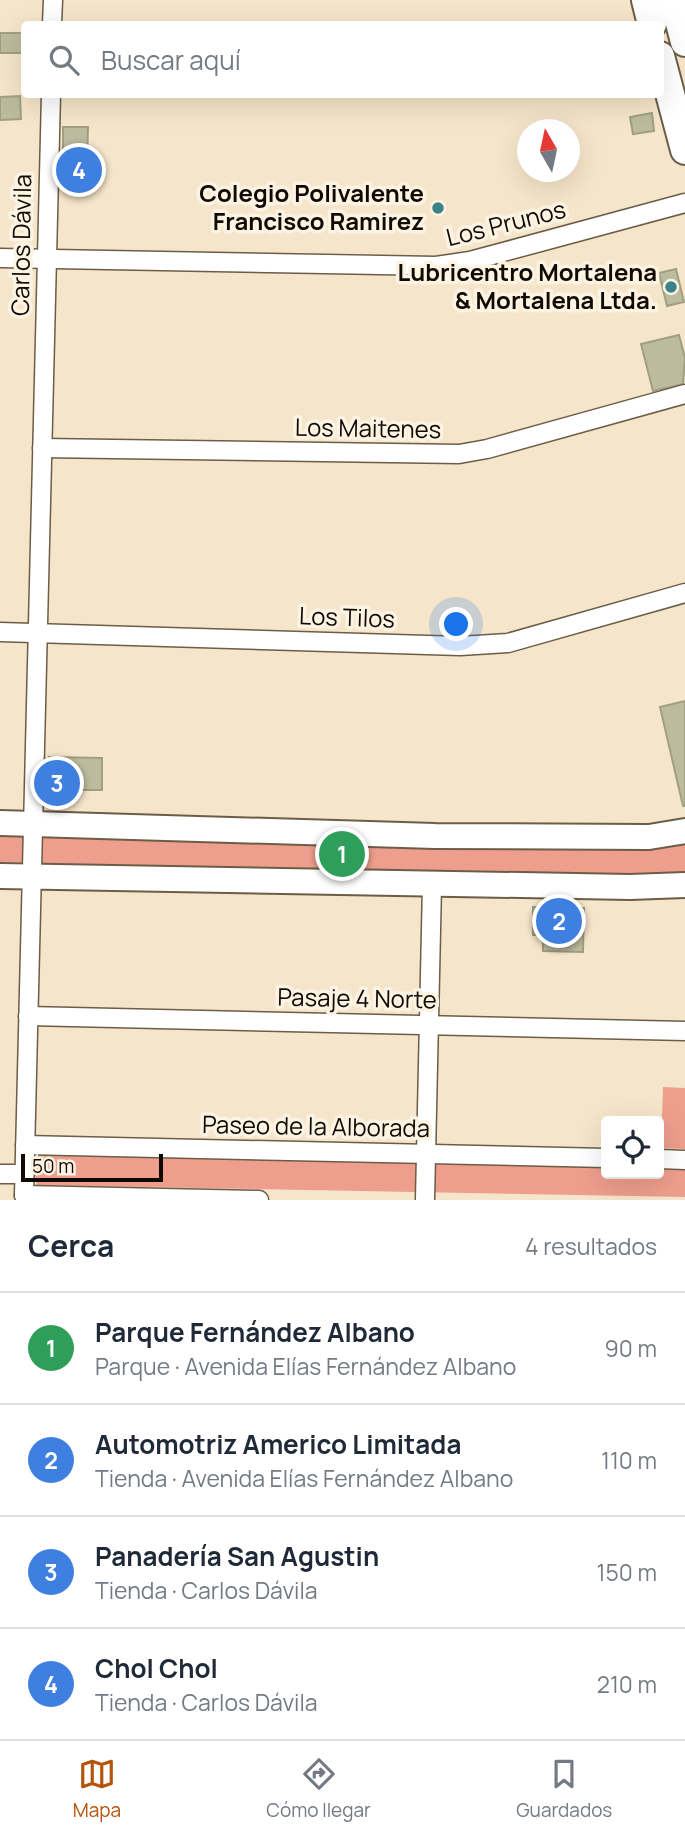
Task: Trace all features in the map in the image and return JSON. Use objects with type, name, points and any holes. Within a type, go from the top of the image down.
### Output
[{"type":"main road","points":[[648,9],[679,7],[685,42]]},
{"type":"main road","points":[[664,72],[685,150]]},
{"type":"main road","points":[[0,823],[435,836],[649,837],[685,831]]},
{"type":"main road","points":[[0,876],[432,885],[685,885]]},
{"type":"street","points":[[52,21],[53,0]]},
{"type":"street","name":"Carlos Dávila","points":[[21,1198],[24,1174],[51,98]]},
{"type":"street","name":"Los Prunos","points":[[0,258],[436,266],[470,261],[685,203]]},
{"type":"street","name":"Los Maitenes","points":[[42,449],[459,454],[487,449],[685,394]]},
{"type":"street","name":"Los Tilos","points":[[0,632],[472,645],[508,643],[685,593]]},
{"type":"street","points":[[425,1200],[432,885]]},
{"type":"street","name":"Pasaje 4 Norte","points":[[28,1016],[685,1031]]},
{"type":"street","name":"Paseo de la Alborada","points":[[24,1145],[601,1158]]},
{"type":"street","points":[[664,1159],[685,1160]]},
{"type":"street","points":[[0,1174],[24,1174]]},
{"type":"street","points":[[21,1198],[259,1200]]},
{"type":"shaded area","points":[[0,831],[685,839],[685,873],[569,878],[0,862]]},
{"type":"shaded area","points":[[663,1087],[685,1088],[685,1149],[664,1148]]},
{"type":"shaded area","points":[[30,1155],[601,1165],[601,1179],[664,1179],[664,1166],[685,1167],[685,1197],[37,1185]]},
{"type":"building","points":[[0,33],[21,33],[21,53],[0,53]]},
{"type":"building","points":[[20,96],[21,119],[0,120],[0,97]]},
{"type":"building","points":[[652,113],[654,131],[633,134],[630,117]]},
{"type":"building","points":[[63,127],[88,127],[87,162],[63,162]]},
{"type":"building","points":[[63,162],[95,163],[95,178],[62,177]]},
{"type":"building","name":"Lubricentro Mortalena & Mortalena Ltda.","points":[[676,269],[684,302],[667,306],[659,273]]},
{"type":"building","points":[[679,335],[685,358],[683,384],[653,391],[641,344]]},
{"type":"building","points":[[685,701],[685,806],[683,806],[660,707]]},
{"type":"building","points":[[49,757],[102,758],[102,790],[56,790],[48,780]]},
{"type":"building","points":[[533,907],[584,908],[583,952],[543,951],[543,935],[533,935]]},
{"type":"place","name":"Chol Chol","points":[[79,170]]},
{"type":"place","name":"Colegio Polivalente Francisco Ramirez","points":[[438,208]]},
{"type":"place","name":"Lubricentro Mortalena & Mortalena Ltda.","points":[[671,287]]},
{"type":"place","name":"Panadería San Agustin","points":[[57,783]]},
{"type":"place","name":"Parque Fernández Albano","points":[[342,854]]},
{"type":"place","name":"Automotriz Americo Limitada","points":[[559,921]]}]
